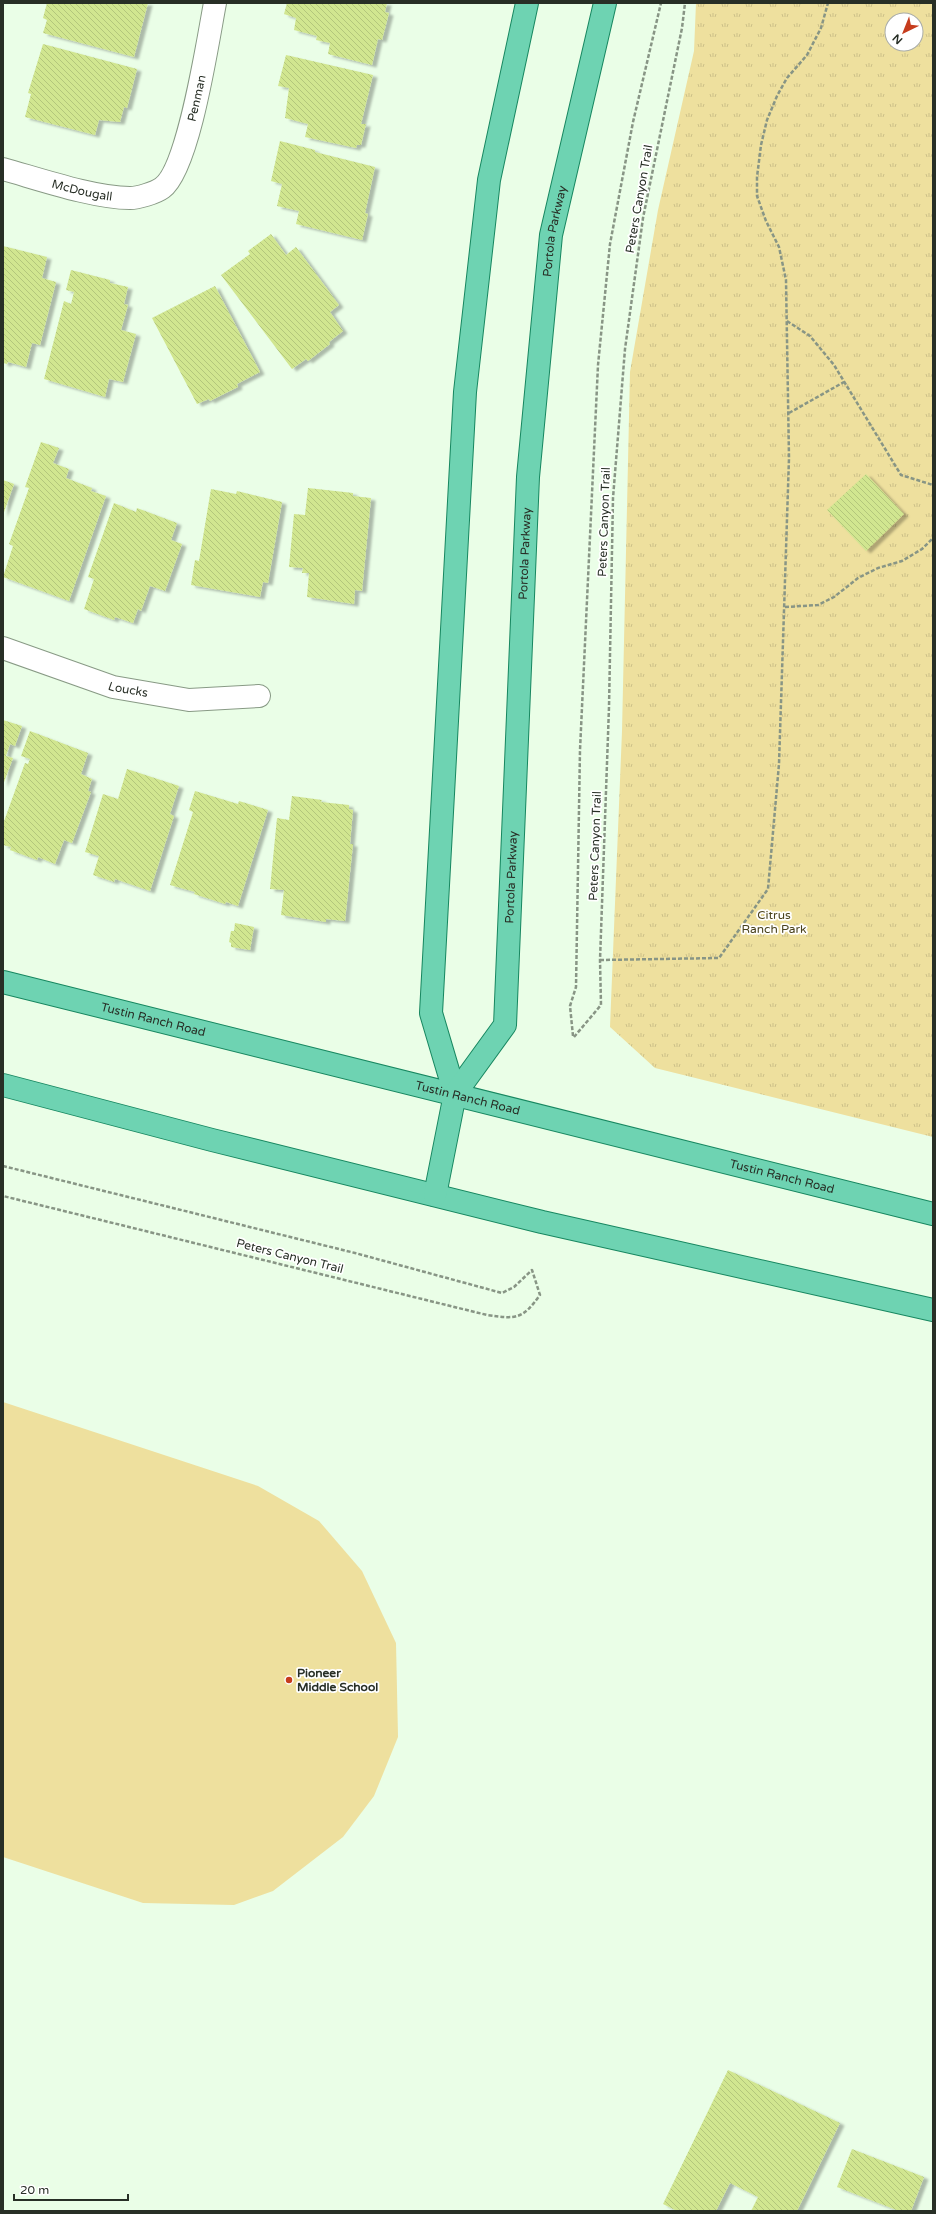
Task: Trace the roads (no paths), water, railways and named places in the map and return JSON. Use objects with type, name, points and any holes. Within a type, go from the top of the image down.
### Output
[{"type":"main road","name":"Portola Parkway","points":[[455,1094],[430,1013],[465,392],[489,180],[527,3]]},
{"type":"main road","name":"Portola Parkway","points":[[435,1195],[455,1094],[505,1025],[528,477],[550,243],[605,3]]},
{"type":"main road","name":"Tustin Ranch Road","points":[[3,982],[933,1214]]},
{"type":"main road","points":[[3,1085],[542,1222],[933,1310]]},
{"type":"street","name":"Penman","points":[[162,188],[174,171],[188,136],[215,3]]},
{"type":"street","name":"McDougall","points":[[3,169],[92,192],[131,198],[162,188]]},
{"type":"street","name":"Loucks","points":[[3,648],[113,687],[189,700],[260,696]]},
{"type":"place","name":"Pioneer Middle School","points":[[289,1680]]},
{"type":"park label","name":"Citrus Ranch Park","points":[[774,922]]}]
